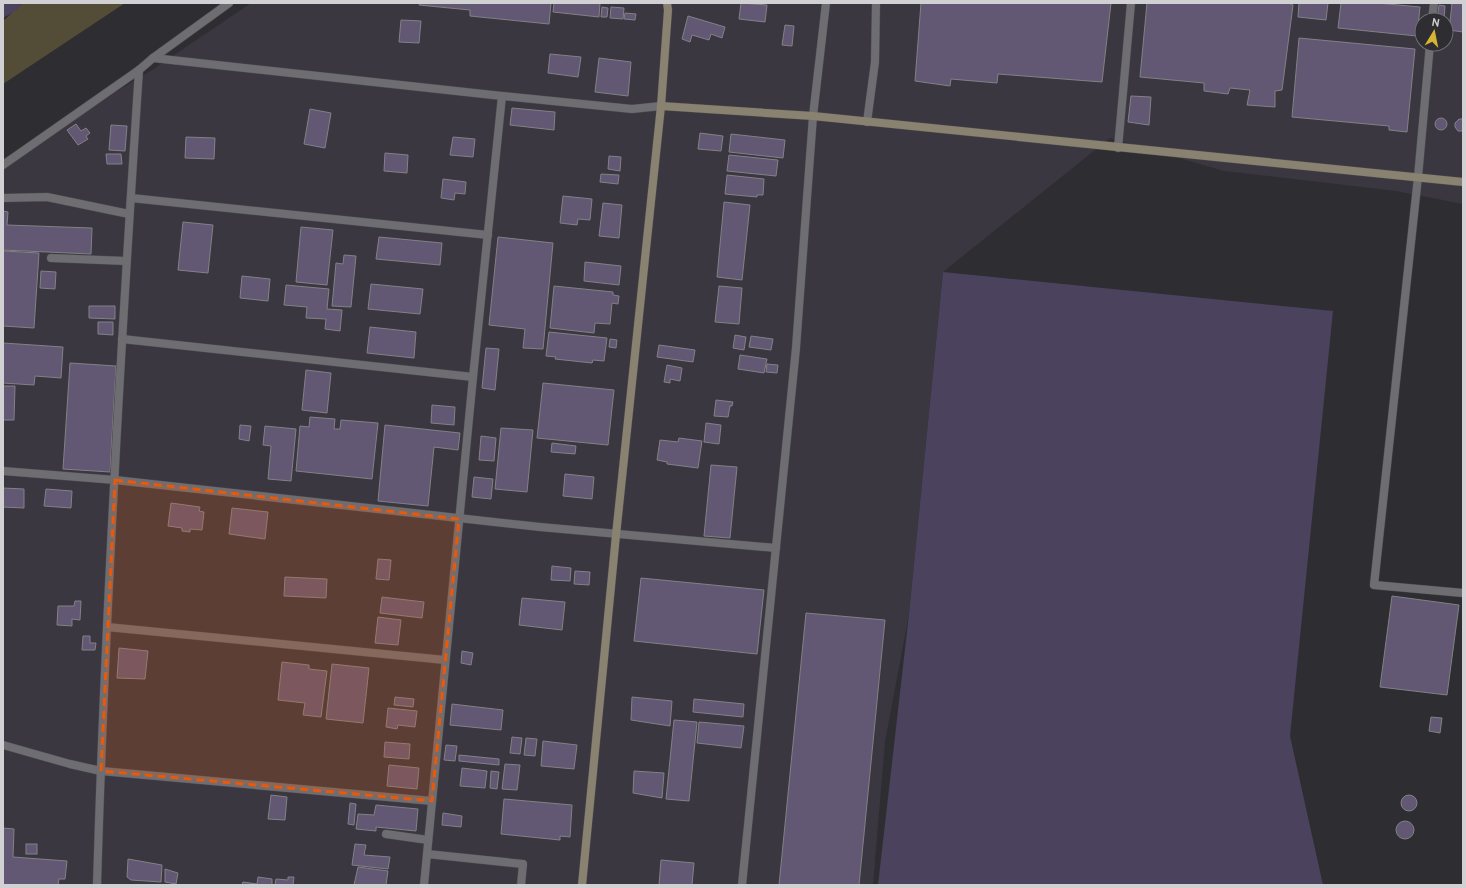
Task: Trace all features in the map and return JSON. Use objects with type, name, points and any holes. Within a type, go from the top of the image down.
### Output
[{"type":"street","points":[[3,164],[139,70],[153,58],[229,3]]},
{"type":"street","points":[[582,885],[616,535],[661,106],[668,10],[667,3]]},
{"type":"street","points":[[742,885],[796,348],[813,116],[826,3]]},
{"type":"street","points":[[867,122],[875,62],[876,3]]},
{"type":"street","points":[[1118,148],[1131,3]]},
{"type":"street","points":[[1429,52],[1418,177],[1374,585],[1463,593]]},
{"type":"street","points":[[153,58],[632,109],[661,106],[813,116],[1463,182]]},
{"type":"street","points":[[97,885],[107,627],[126,261],[139,70]]},
{"type":"street","points":[[424,885],[445,660],[502,96]]},
{"type":"street","points":[[3,198],[47,197],[130,214]]},
{"type":"street","points":[[130,198],[488,235]]},
{"type":"street","points":[[51,258],[126,261]]},
{"type":"street","points":[[122,339],[473,377]]},
{"type":"street","points":[[3,471],[115,480],[459,519],[616,535],[776,548]]},
{"type":"street","points":[[107,627],[445,660]]},
{"type":"street","points":[[3,745],[101,771],[432,801]]},
{"type":"street","points":[[386,834],[428,840]]},
{"type":"street","points":[[427,854],[523,864],[521,885]]},
{"type":"highlighted area","points":[[115,480],[459,519],[432,801],[101,771]]},
{"type":"shaded area","points":[[3,3],[23,3],[14,12],[3,18]]},
{"type":"shaded area","points":[[23,3],[125,3],[3,84],[3,21]]},
{"type":"shaded area","points":[[251,3],[1463,3],[1463,204],[1396,191],[1224,171],[1110,138],[943,272],[909,614],[885,742],[873,885],[3,885],[3,160],[152,70]]},
{"type":"shaded area","points":[[943,272],[1333,311],[1290,736],[1323,885],[878,885],[909,614]]},
{"type":"building","points":[[420,3],[551,3],[549,24],[470,16],[470,10],[419,5]]},
{"type":"building","points":[[554,3],[600,3],[599,17],[553,12]]},
{"type":"building","points":[[741,3],[767,5],[765,22],[739,19]]},
{"type":"building","points":[[921,3],[1111,3],[1102,82],[998,74],[997,83],[951,79],[950,86],[915,81]]},
{"type":"building","points":[[1147,3],[1289,3],[1293,5],[1282,90],[1275,91],[1275,107],[1247,105],[1250,90],[1230,88],[1228,94],[1204,91],[1204,83],[1140,77]]},
{"type":"building","points":[[1299,3],[1328,3],[1326,20],[1298,17]]},
{"type":"building","points":[[1341,3],[1377,3],[1420,7],[1419,12],[1414,12],[1414,36],[1338,28]]},
{"type":"building","points":[[1447,3],[1463,3],[1463,32],[1454,31],[1454,12],[1451,12],[1452,4]]},
{"type":"building","points":[[1439,5],[1445,6],[1445,12],[1438,12]]},
{"type":"building","points":[[602,7],[608,8],[607,17],[601,17]]},
{"type":"building","points":[[611,7],[624,8],[623,19],[610,18]]},
{"type":"building","points":[[625,13],[636,14],[635,20],[624,19]]},
{"type":"building","points":[[688,16],[725,27],[722,38],[711,34],[709,40],[692,35],[690,42],[682,39]]},
{"type":"building","points":[[401,20],[421,21],[419,43],[399,42]]},
{"type":"building","points":[[785,25],[794,26],[792,46],[782,45]]},
{"type":"building","points":[[1299,38],[1414,49],[1407,132],[1389,130],[1389,126],[1292,117]]},
{"type":"building","points":[[550,54],[581,57],[578,77],[548,73]]},
{"type":"building","points":[[599,58],[631,62],[628,96],[595,92]]},
{"type":"building","points":[[1131,96],[1151,97],[1149,125],[1128,122]]},
{"type":"building","points":[[512,108],[555,112],[554,130],[510,125]]},
{"type":"building","points":[[310,109],[331,113],[325,148],[304,144]]},
{"type":"building","points":[[1439,118],[1443,118],[1447,124],[1443,130],[1439,130],[1435,126],[1435,122]]},
{"type":"building","points":[[1459,119],[1463,119],[1463,131],[1458,131],[1455,127],[1455,123]]},
{"type":"building","points":[[76,124],[81,131],[86,128],[90,133],[86,136],[88,139],[78,145],[67,130]]},
{"type":"building","points":[[111,125],[127,126],[125,151],[109,150]]},
{"type":"building","points":[[700,133],[723,136],[721,151],[698,149]]},
{"type":"building","points":[[731,134],[785,140],[783,158],[729,152]]},
{"type":"building","points":[[186,137],[215,138],[214,159],[185,158]]},
{"type":"building","points":[[453,137],[475,139],[473,157],[450,155]]},
{"type":"building","points":[[385,153],[408,155],[407,173],[384,171]]},
{"type":"building","points":[[106,154],[121,154],[122,164],[107,164]]},
{"type":"building","points":[[729,155],[778,160],[776,176],[727,171]]},
{"type":"building","points":[[609,156],[621,157],[620,171],[608,169]]},
{"type":"building","points":[[601,174],[619,175],[618,184],[600,182]]},
{"type":"building","points":[[727,175],[764,179],[763,195],[757,195],[757,197],[725,194]]},
{"type":"building","points":[[443,179],[466,182],[465,194],[455,193],[454,200],[441,198]]},
{"type":"building","points":[[563,196],[592,199],[590,220],[578,219],[577,225],[560,223]]},
{"type":"building","points":[[724,202],[750,205],[742,280],[717,277]]},
{"type":"building","points":[[603,203],[622,205],[619,238],[599,236]]},
{"type":"building","points":[[3,211],[8,212],[7,225],[92,228],[91,254],[3,250]]},
{"type":"building","points":[[183,222],[213,225],[208,273],[178,270]]},
{"type":"building","points":[[301,227],[333,230],[327,285],[296,282]]},
{"type":"building","points":[[379,237],[442,243],[440,265],[376,259]]},
{"type":"building","points":[[498,237],[553,243],[543,349],[523,348],[525,329],[489,325]]},
{"type":"building","points":[[3,251],[39,253],[34,328],[3,326]]},
{"type":"building","points":[[344,255],[356,256],[351,307],[332,306],[336,263],[343,264]]},
{"type":"building","points":[[585,262],[621,266],[619,285],[584,281]]},
{"type":"building","points":[[41,271],[56,272],[55,289],[40,288]]},
{"type":"building","points":[[242,276],[270,279],[268,301],[240,298]]},
{"type":"building","points":[[371,284],[423,289],[420,314],[368,309]]},
{"type":"building","points":[[286,285],[329,289],[327,309],[342,310],[340,331],[325,329],[326,319],[306,318],[307,307],[284,305]]},
{"type":"building","points":[[554,286],[613,292],[613,295],[619,296],[618,304],[612,303],[610,324],[595,323],[594,333],[550,328]]},
{"type":"building","points":[[719,286],[742,288],[739,324],[715,322]]},
{"type":"building","points":[[89,306],[115,306],[115,319],[89,318]]},
{"type":"building","points":[[98,322],[113,322],[113,335],[98,334]]},
{"type":"building","points":[[370,327],[416,332],[414,358],[367,353]]},
{"type":"building","points":[[549,332],[607,338],[604,361],[593,360],[592,363],[555,359],[556,357],[546,356]]},
{"type":"building","points":[[735,335],[746,337],[744,350],[733,348]]},
{"type":"building","points":[[751,336],[773,339],[771,350],[749,347]]},
{"type":"building","points":[[610,339],[617,340],[616,348],[609,347]]},
{"type":"building","points":[[3,343],[63,347],[61,378],[35,376],[34,385],[3,383]]},
{"type":"building","points":[[659,345],[695,350],[693,362],[657,357]]},
{"type":"building","points":[[486,348],[499,349],[495,390],[482,388]]},
{"type":"building","points":[[740,355],[767,359],[764,373],[738,369]]},
{"type":"building","points":[[70,363],[116,366],[110,472],[63,469]]},
{"type":"building","points":[[767,364],[778,365],[777,373],[766,372]]},
{"type":"building","points":[[667,365],[682,368],[680,381],[670,379],[670,383],[664,382]]},
{"type":"building","points":[[306,370],[331,373],[327,413],[302,410]]},
{"type":"building","points":[[543,383],[614,390],[608,445],[537,438]]},
{"type":"building","points":[[3,386],[15,386],[14,420],[3,420]]},
{"type":"building","points":[[716,400],[733,402],[732,406],[730,406],[728,417],[714,416]]},
{"type":"building","points":[[432,405],[455,407],[454,425],[431,423]]},
{"type":"building","points":[[310,417],[335,419],[334,429],[340,429],[341,420],[378,423],[372,479],[296,471],[300,426],[309,427]]},
{"type":"building","points":[[706,423],[721,425],[719,444],[704,442]]},
{"type":"building","points":[[240,425],[251,426],[249,441],[239,439]]},
{"type":"building","points":[[385,425],[460,433],[458,450],[434,447],[428,506],[378,501]]},
{"type":"building","points":[[265,426],[296,429],[291,481],[268,479],[271,446],[263,445]]},
{"type":"building","points":[[501,428],[533,430],[527,492],[495,489]]},
{"type":"building","points":[[481,436],[496,438],[494,461],[479,460]]},
{"type":"building","points":[[679,438],[702,441],[698,468],[667,464],[667,462],[657,460],[660,440],[678,442]]},
{"type":"building","points":[[552,443],[576,446],[575,454],[551,452]]},
{"type":"building","points":[[711,465],[737,467],[730,538],[704,536]]},
{"type":"building","points":[[565,474],[594,477],[592,499],[563,496]]},
{"type":"building","points":[[474,477],[493,479],[491,499],[472,497]]},
{"type":"building","points":[[3,488],[24,489],[24,508],[3,507]]},
{"type":"building","points":[[46,489],[72,491],[71,508],[44,506]]},
{"type":"building","points":[[171,503],[200,507],[199,511],[204,512],[202,530],[190,529],[190,532],[182,531],[182,528],[168,526]]},
{"type":"building","points":[[232,508],[268,512],[265,539],[229,534]]},
{"type":"building","points":[[378,559],[391,560],[389,580],[376,579]]},
{"type":"building","points":[[552,566],[571,568],[570,581],[551,580]]},
{"type":"building","points":[[575,571],[590,572],[589,585],[574,584]]},
{"type":"building","points":[[285,577],[327,579],[326,598],[284,596]]},
{"type":"building","points":[[641,578],[764,590],[757,654],[634,641]]},
{"type":"building","points":[[1392,596],[1459,605],[1447,695],[1380,687]]},
{"type":"building","points":[[382,597],[424,602],[422,618],[380,613]]},
{"type":"building","points":[[522,598],[565,602],[562,630],[519,625]]},
{"type":"building","points":[[75,601],[81,601],[80,620],[72,619],[72,626],[57,625],[58,606],[74,606]]},
{"type":"building","points":[[806,613],[885,620],[859,885],[779,885]]},
{"type":"building","points":[[378,617],[401,620],[398,645],[375,643]]},
{"type":"building","points":[[83,636],[90,636],[90,643],[96,643],[95,650],[82,650]]},
{"type":"building","points":[[119,648],[148,651],[145,679],[117,678]]},
{"type":"building","points":[[462,651],[473,653],[471,665],[461,663]]},
{"type":"building","points":[[282,662],[309,665],[309,669],[327,671],[321,717],[303,715],[305,703],[278,700]]},
{"type":"building","points":[[332,664],[369,668],[363,723],[326,719]]},
{"type":"building","points":[[395,697],[414,699],[413,707],[394,705]]},
{"type":"building","points":[[632,697],[672,701],[670,726],[631,720]]},
{"type":"building","points":[[694,699],[744,704],[743,717],[693,712]]},
{"type":"building","points":[[452,704],[503,710],[501,730],[450,725]]},
{"type":"building","points":[[388,708],[417,711],[415,727],[398,725],[397,729],[386,727]]},
{"type":"building","points":[[1431,717],[1442,718],[1440,733],[1429,731]]},
{"type":"building","points":[[674,720],[697,722],[689,801],[666,799]]},
{"type":"building","points":[[699,722],[744,726],[741,748],[697,743]]},
{"type":"building","points":[[512,737],[522,738],[520,754],[510,753]]},
{"type":"building","points":[[526,738],[537,739],[535,756],[524,755]]},
{"type":"building","points":[[543,741],[577,745],[574,769],[541,766]]},
{"type":"building","points":[[385,742],[410,744],[409,759],[384,757]]},
{"type":"building","points":[[446,745],[457,746],[455,761],[444,760]]},
{"type":"building","points":[[459,755],[499,759],[499,765],[459,761]]},
{"type":"building","points":[[505,764],[520,765],[517,790],[502,789]]},
{"type":"building","points":[[389,765],[419,768],[417,789],[387,786]]},
{"type":"building","points":[[462,768],[487,771],[485,788],[460,786]]},
{"type":"building","points":[[491,771],[499,772],[497,789],[490,788]]},
{"type":"building","points":[[634,771],[664,773],[662,798],[633,793]]},
{"type":"building","points":[[271,795],[287,797],[285,820],[268,819]]},
{"type":"building","points":[[1406,795],[1412,795],[1417,800],[1415,809],[1412,811],[1406,811],[1401,806],[1401,800]]},
{"type":"building","points":[[504,799],[572,805],[570,837],[560,836],[560,840],[501,834]]},
{"type":"building","points":[[350,803],[356,804],[354,825],[348,824]]},
{"type":"building","points":[[376,805],[418,809],[416,831],[376,827],[376,831],[356,829],[358,814],[374,815]]},
{"type":"building","points":[[443,813],[462,816],[461,827],[442,825]]},
{"type":"building","points":[[1405,821],[1411,824],[1414,830],[1411,836],[1405,839],[1399,836],[1396,830],[1399,824]]},
{"type":"building","points":[[3,828],[14,829],[13,857],[67,861],[65,879],[59,879],[58,885],[3,885]]},
{"type":"building","points":[[26,844],[37,844],[37,854],[26,854]]},
{"type":"building","points":[[355,844],[366,845],[364,855],[390,857],[388,869],[352,865]]},
{"type":"building","points":[[128,859],[162,865],[161,882],[131,880],[127,877]]},
{"type":"building","points":[[661,860],[694,863],[692,885],[659,885]]},
{"type":"building","points":[[358,867],[388,871],[386,885],[354,885]]},
{"type":"building","points":[[165,869],[178,873],[176,884],[165,882]]},
{"type":"building","points":[[258,877],[272,879],[272,885],[242,885],[243,882],[257,884]]},
{"type":"building","points":[[288,877],[294,877],[293,885],[275,885],[276,879],[288,880]]}]
